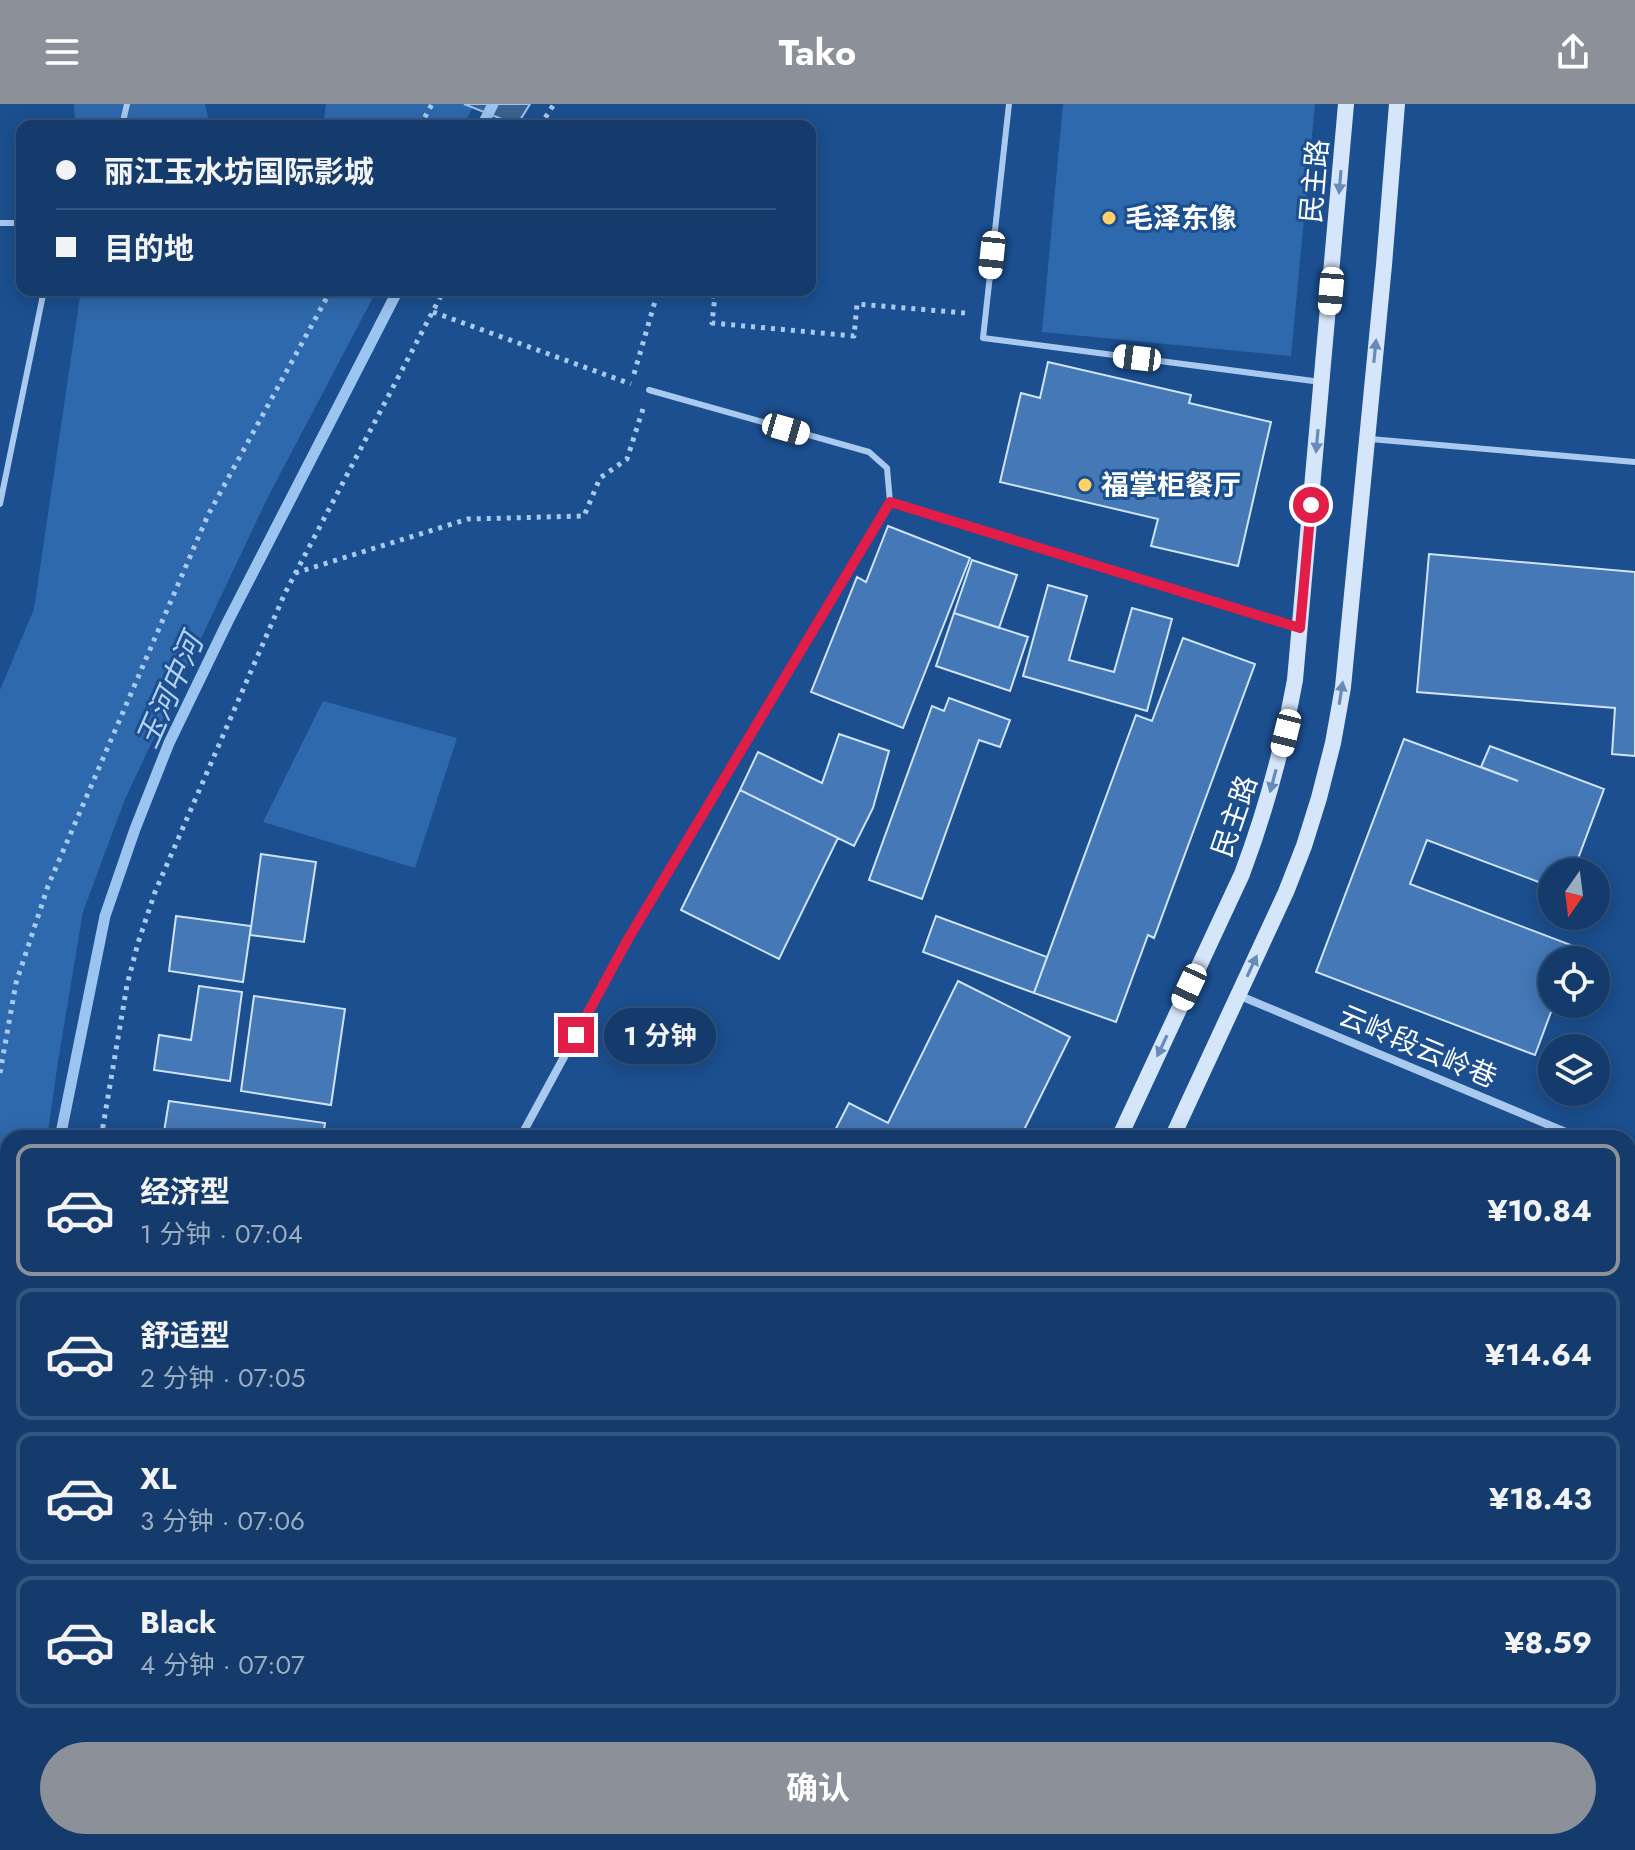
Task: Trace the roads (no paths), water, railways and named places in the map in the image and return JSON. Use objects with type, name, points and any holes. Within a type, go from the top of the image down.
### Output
[{"type":"main road","name":"民主路","points":[[1123,1130],[1242,874],[1259,830],[1286,733],[1300,628],[1346,104]]},
{"type":"main road","points":[[1176,1130],[1286,892],[1304,846],[1333,743],[1343,687],[1397,104]]},
{"type":"street","points":[[524,1130],[628,939],[890,502],[1300,628]]},
{"type":"street","name":"云岭段云岭巷","points":[[1238,995],[1561,1130]]},
{"type":"lane","points":[[1009,104],[983,338],[1323,382]]},
{"type":"lane","points":[[0,504],[43,296]]},
{"type":"lane","points":[[649,390],[869,452],[887,468],[890,502]]},
{"type":"lane","points":[[1367,438],[1635,462]]},
{"type":"waterway","name":"玉河中河","points":[[485,120],[493,104]]},
{"type":"waterway","name":"玉河中河","points":[[62,1130],[105,916],[169,743],[395,296]]},
{"type":"place","name":"毛泽东像","points":[[1109,218]]},
{"type":"place","name":"福掌柜餐厅","points":[[1085,485]]}]
